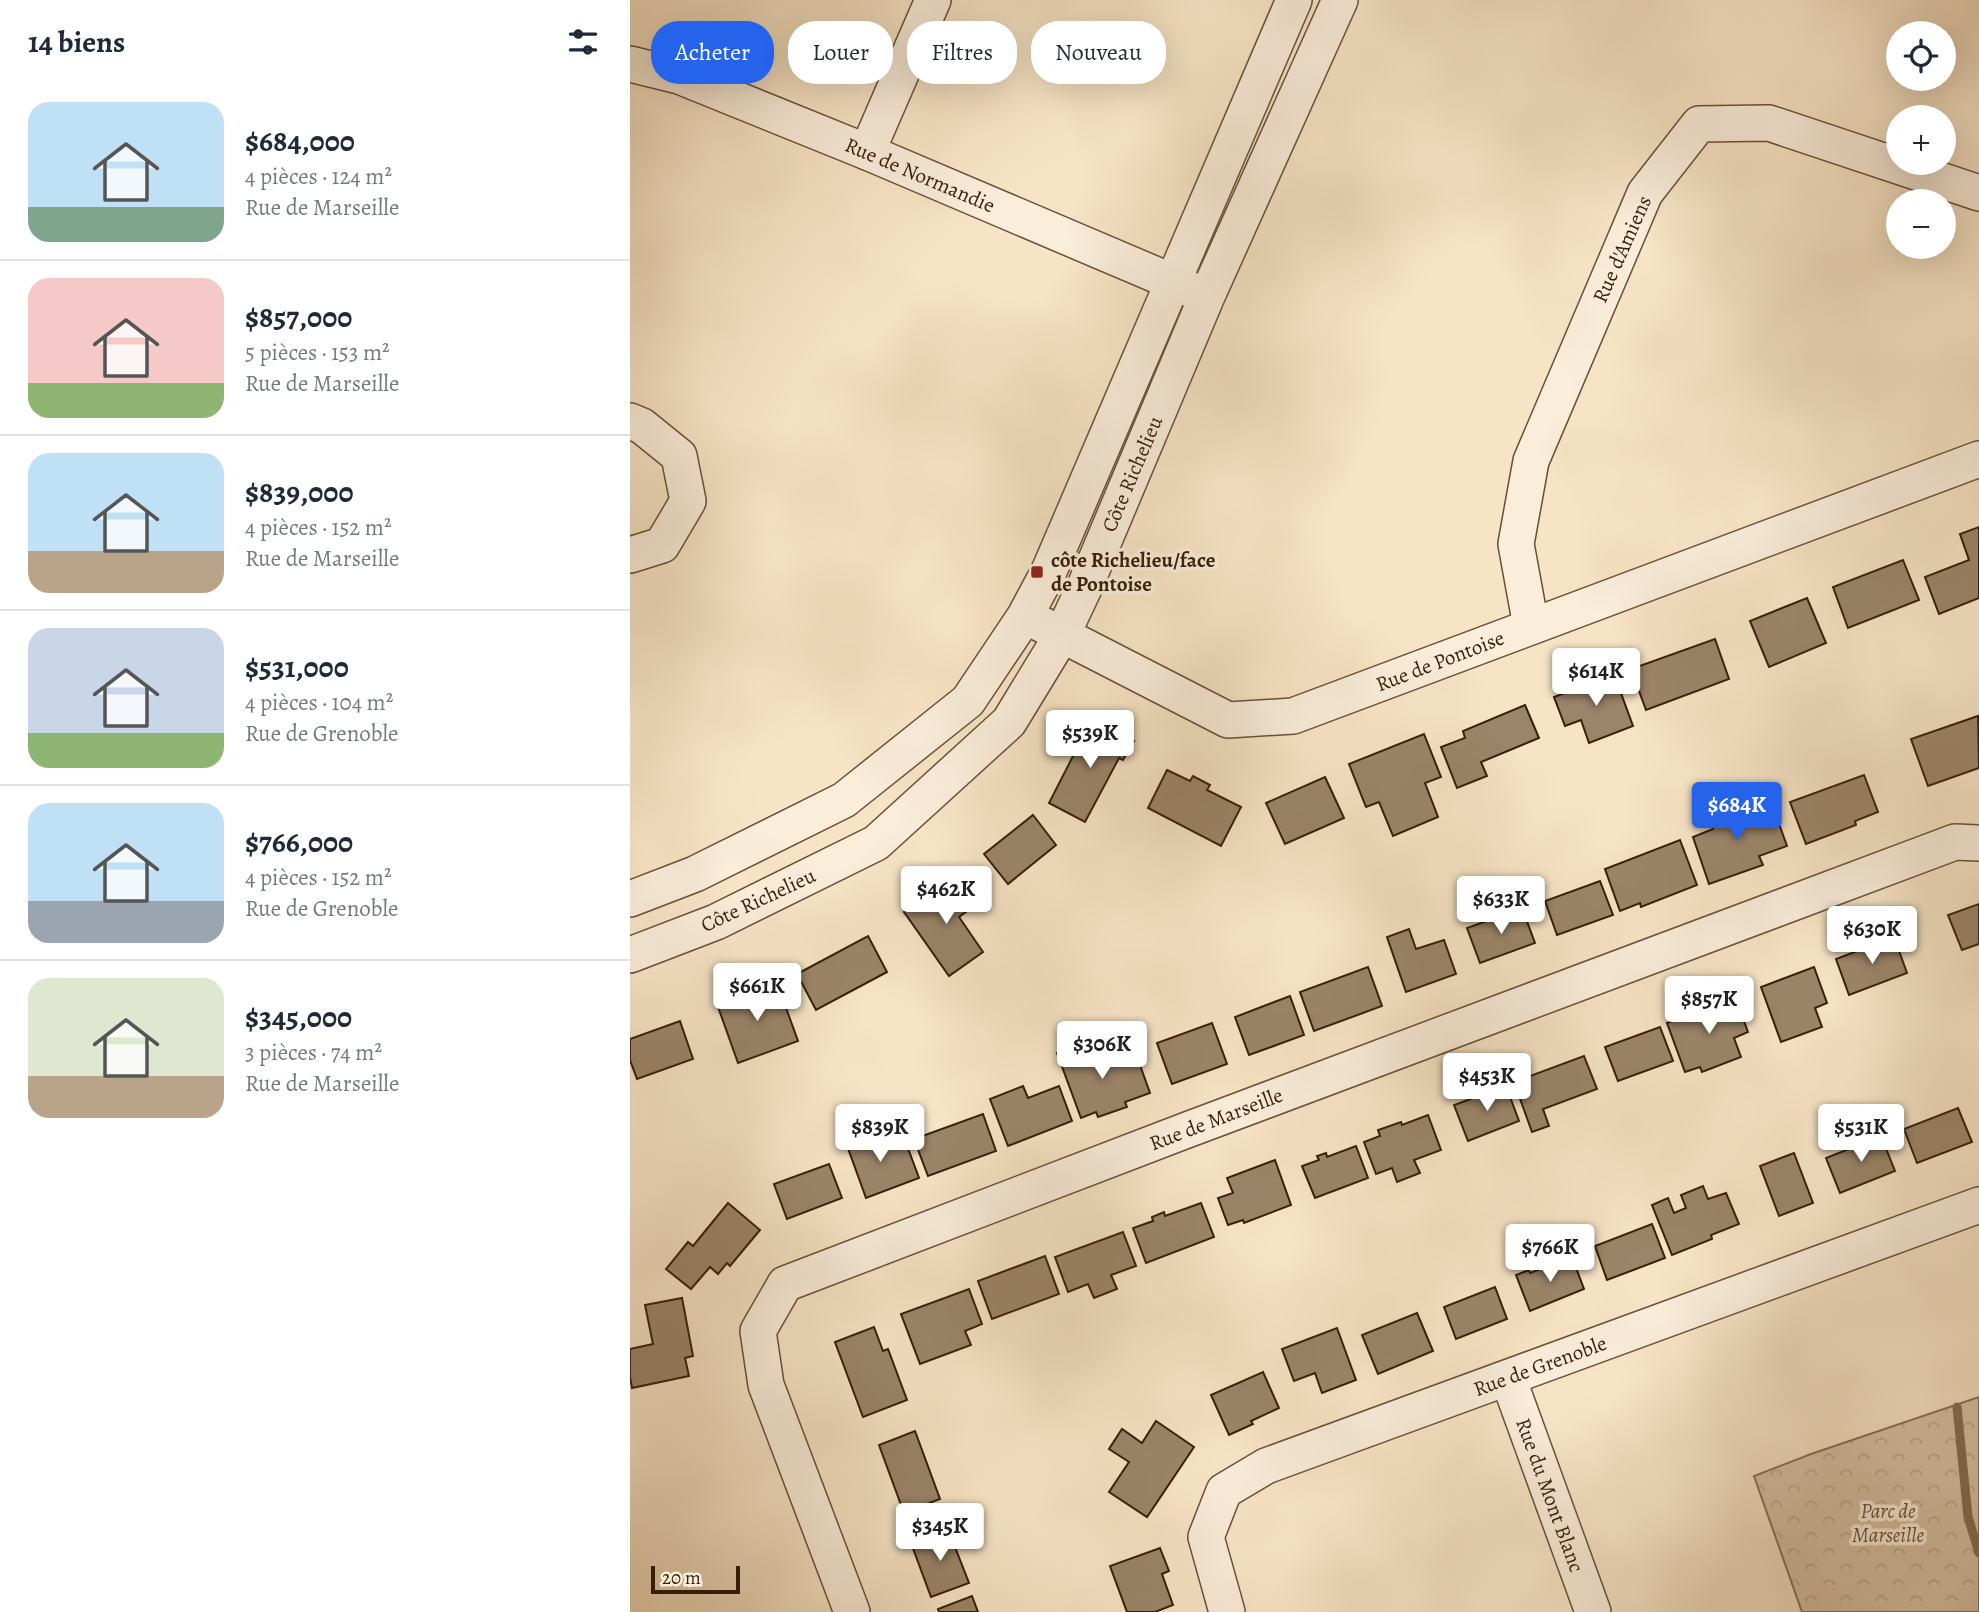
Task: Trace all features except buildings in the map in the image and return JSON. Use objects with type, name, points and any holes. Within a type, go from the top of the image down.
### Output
[{"type":"street","points":[[867,152],[933,0]]},
{"type":"street","name":"Côte Richelieu","points":[[630,899],[695,874],[844,800],[968,701],[1026,617],[1049,571],[1294,0]]},
{"type":"street","name":"Côte Richelieu","points":[[630,955],[716,922],[876,843],[1009,722],[1062,635],[1207,296],[1339,0]]},
{"type":"street","name":"Rue de Normandie","points":[[630,64],[679,76],[867,152],[1207,296]]},
{"type":"street","name":"Rue d'Amiens","points":[[1531,626],[1516,544],[1531,461],[1645,192],[1699,124],[1769,123],[1979,193]]},
{"type":"street","points":[[630,421],[642,426],[679,456],[688,501],[662,545],[630,555]]},
{"type":"street","name":"Rue de Pontoise","points":[[1026,617],[1228,720],[1293,716],[1979,459]]},
{"type":"street","name":"Rue de Marseille","points":[[852,1612],[766,1385],[758,1331],[785,1284],[1213,1120],[1955,842],[1979,843]]},
{"type":"street","name":"Rue de Grenoble","points":[[1227,1612],[1206,1537],[1224,1491],[1266,1466],[1979,1205]]},
{"type":"street","name":"Rue du Mont Blanc","points":[[1508,1378],[1593,1612]]},
{"type":"green space","name":"Parc de Marseille","points":[[1979,1397],[1979,1612],[1802,1612],[1754,1476]]},
{"type":"waterway","points":[[1957,1407],[1968,1517],[1979,1553]]},
{"type":"place","name":"côte Richelieu/face de Pontoise","points":[[1037,572]]}]
